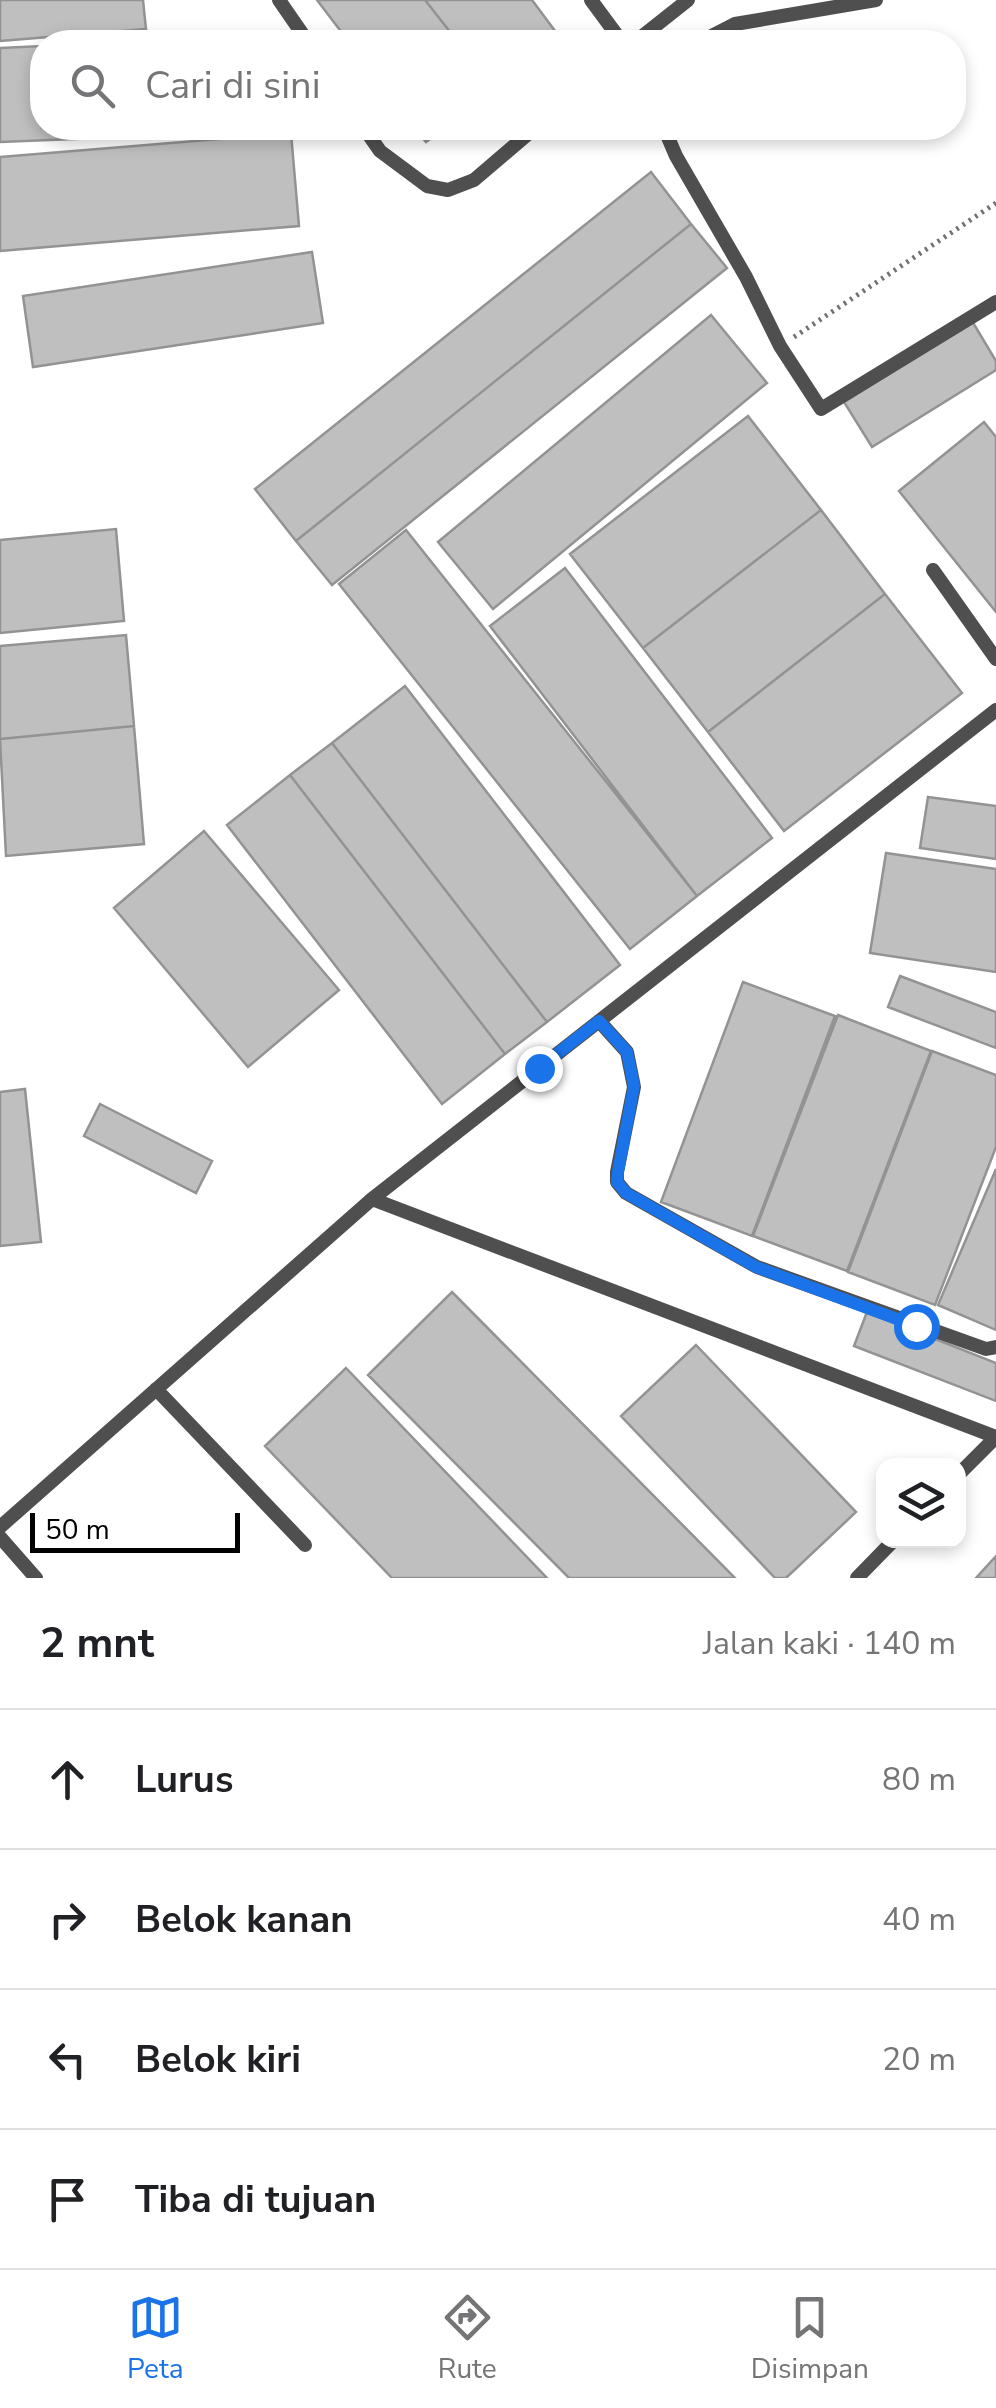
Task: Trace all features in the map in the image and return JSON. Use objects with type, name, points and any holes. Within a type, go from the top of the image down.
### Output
[{"type":"lane","points":[[279,0],[300,30]]},
{"type":"lane","points":[[591,0],[613,30]]},
{"type":"lane","points":[[650,30],[688,0]]},
{"type":"lane","points":[[723,30],[735,24],[876,0]]},
{"type":"lane","points":[[372,140],[380,151],[427,186],[448,190],[474,180],[521,140]]},
{"type":"lane","points":[[669,140],[780,346],[821,409],[996,302]]},
{"type":"lane","points":[[932,570],[996,659]]},
{"type":"lane","points":[[0,1527],[372,1199],[996,710]]},
{"type":"lane","points":[[599,1021],[627,1052],[634,1086],[617,1182],[626,1193],[756,1267],[916,1326],[986,1349],[996,1348]]},
{"type":"lane","points":[[372,1199],[996,1437],[966,1467]]},
{"type":"lane","points":[[156,1390],[305,1545]]},
{"type":"lane","points":[[0,1537],[36,1578]]},
{"type":"lane","points":[[857,1578],[886,1548]]},
{"type":"path","points":[[780,346],[996,203]]},
{"type":"building","points":[[0,0],[143,0],[146,29],[30,30],[30,39],[0,41]]},
{"type":"building","points":[[317,0],[425,0],[449,30],[340,30]]},
{"type":"building","points":[[425,0],[532,0],[554,30],[449,30]]},
{"type":"building","points":[[30,47],[30,140],[50,140],[0,142],[0,48]]},
{"type":"building","points":[[206,140],[292,140],[299,226],[0,251],[0,157]]},
{"type":"building","points":[[651,172],[691,224],[296,541],[255,489]]},
{"type":"building","points":[[691,224],[727,268],[332,585],[296,541]]},
{"type":"building","points":[[312,252],[323,323],[33,367],[23,296]]},
{"type":"building","points":[[711,315],[767,383],[493,609],[438,542]]},
{"type":"building","points":[[972,321],[996,361],[996,370],[872,447],[844,402]]},
{"type":"building","points":[[748,416],[821,510],[643,648],[570,554]]},
{"type":"building","points":[[984,422],[996,437],[996,612],[899,491]]},
{"type":"building","points":[[821,510],[885,594],[708,732],[643,648]]},
{"type":"building","points":[[116,529],[124,621],[0,633],[0,540]]},
{"type":"building","points":[[406,530],[697,896],[630,949],[339,584]]},
{"type":"building","points":[[565,568],[772,838],[697,896],[490,626]]},
{"type":"building","points":[[885,594],[962,693],[784,831],[708,732]]},
{"type":"building","points":[[126,635],[134,726],[0,739],[0,646]]},
{"type":"building","points":[[405,686],[620,965],[547,1022],[332,743]]},
{"type":"building","points":[[134,726],[144,844],[6,856],[0,739]]},
{"type":"building","points":[[332,743],[547,1022],[505,1054],[290,775]]},
{"type":"building","points":[[290,775],[505,1054],[442,1104],[227,825]]},
{"type":"building","points":[[928,797],[996,806],[996,859],[920,848]]},
{"type":"building","points":[[204,831],[339,990],[248,1067],[114,908]]},
{"type":"building","points":[[886,853],[996,869],[996,972],[870,953]]},
{"type":"building","points":[[900,976],[996,1012],[996,1048],[888,1007]]},
{"type":"building","points":[[743,982],[835,1016],[752,1236],[661,1202]]},
{"type":"building","points":[[838,1015],[931,1051],[847,1271],[753,1236]]},
{"type":"building","points":[[932,1051],[996,1075],[996,1147],[935,1305],[848,1272]]},
{"type":"building","points":[[25,1089],[41,1242],[0,1246],[0,1092]]},
{"type":"building","points":[[100,1104],[212,1161],[196,1193],[84,1136]]},
{"type":"building","points":[[996,1169],[996,1330],[938,1305]]},
{"type":"building","points":[[452,1292],[735,1578],[569,1578],[368,1375]]},
{"type":"building","points":[[867,1312],[996,1363],[996,1401],[854,1346]]},
{"type":"building","points":[[696,1345],[856,1512],[786,1578],[775,1578],[621,1416]]},
{"type":"building","points":[[346,1368],[547,1578],[392,1578],[265,1446]]},
{"type":"building","points":[[996,1556],[996,1578],[976,1578]]},
{"type":"route","points":[[539,1068],[599,1021],[627,1052],[634,1086],[617,1182],[626,1193],[756,1267],[916,1326]]}]
